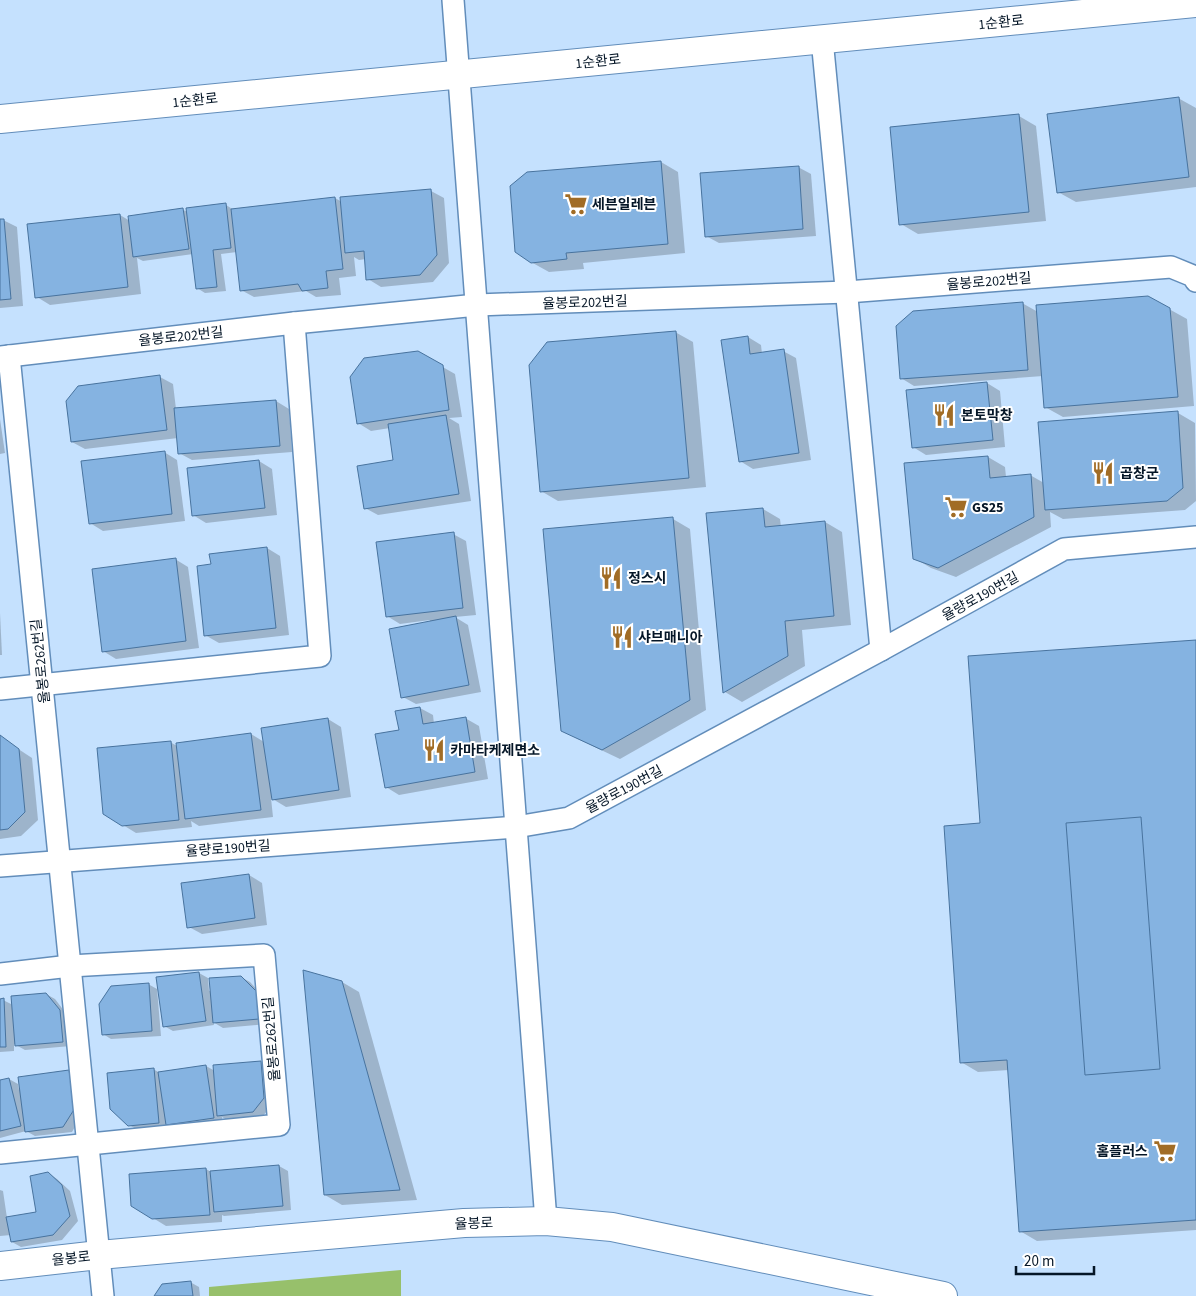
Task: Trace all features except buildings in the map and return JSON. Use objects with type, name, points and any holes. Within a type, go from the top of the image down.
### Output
[{"type":"main road","name":"1순환로","points":[[0,119],[1196,3]]},
{"type":"main road","name":"율봉로","points":[[0,1266],[99,1255],[464,1222],[546,1221],[612,1228],[943,1296]]},
{"type":"street","points":[[453,5],[546,1221]]},
{"type":"street","points":[[822,39],[881,650]]},
{"type":"street","name":"율봉로202번길","points":[[4,356],[294,323],[477,305],[847,292],[1171,267],[1193,276],[1196,282]]},
{"type":"street","points":[[0,689],[320,656],[294,323]]},
{"type":"street","name":"율봉로262번길","points":[[4,356],[42,684],[103,1296]]},
{"type":"street","name":"율량로190번길","points":[[0,866],[516,827],[569,818],[1064,550],[1196,537]]},
{"type":"street","name":"율봉로262번길","points":[[0,974],[70,966],[264,955],[279,1125],[0,1153]]},
{"type":"green space","points":[[401,1270],[401,1296],[209,1296],[209,1287]]},
{"type":"place","name":"세븐일레븐","points":[[576,204]]},
{"type":"place","name":"본토막창","points":[[944,415]]},
{"type":"place","name":"곱창군","points":[[1103,473]]},
{"type":"place","name":"GS25","points":[[956,507]]},
{"type":"place","name":"정스시","points":[[611,578]]},
{"type":"place","name":"샤브매니아","points":[[622,637]]},
{"type":"place","name":"카마타케제면소","points":[[434,750]]},
{"type":"place","name":"홈플러스","points":[[1165,1151]]}]
